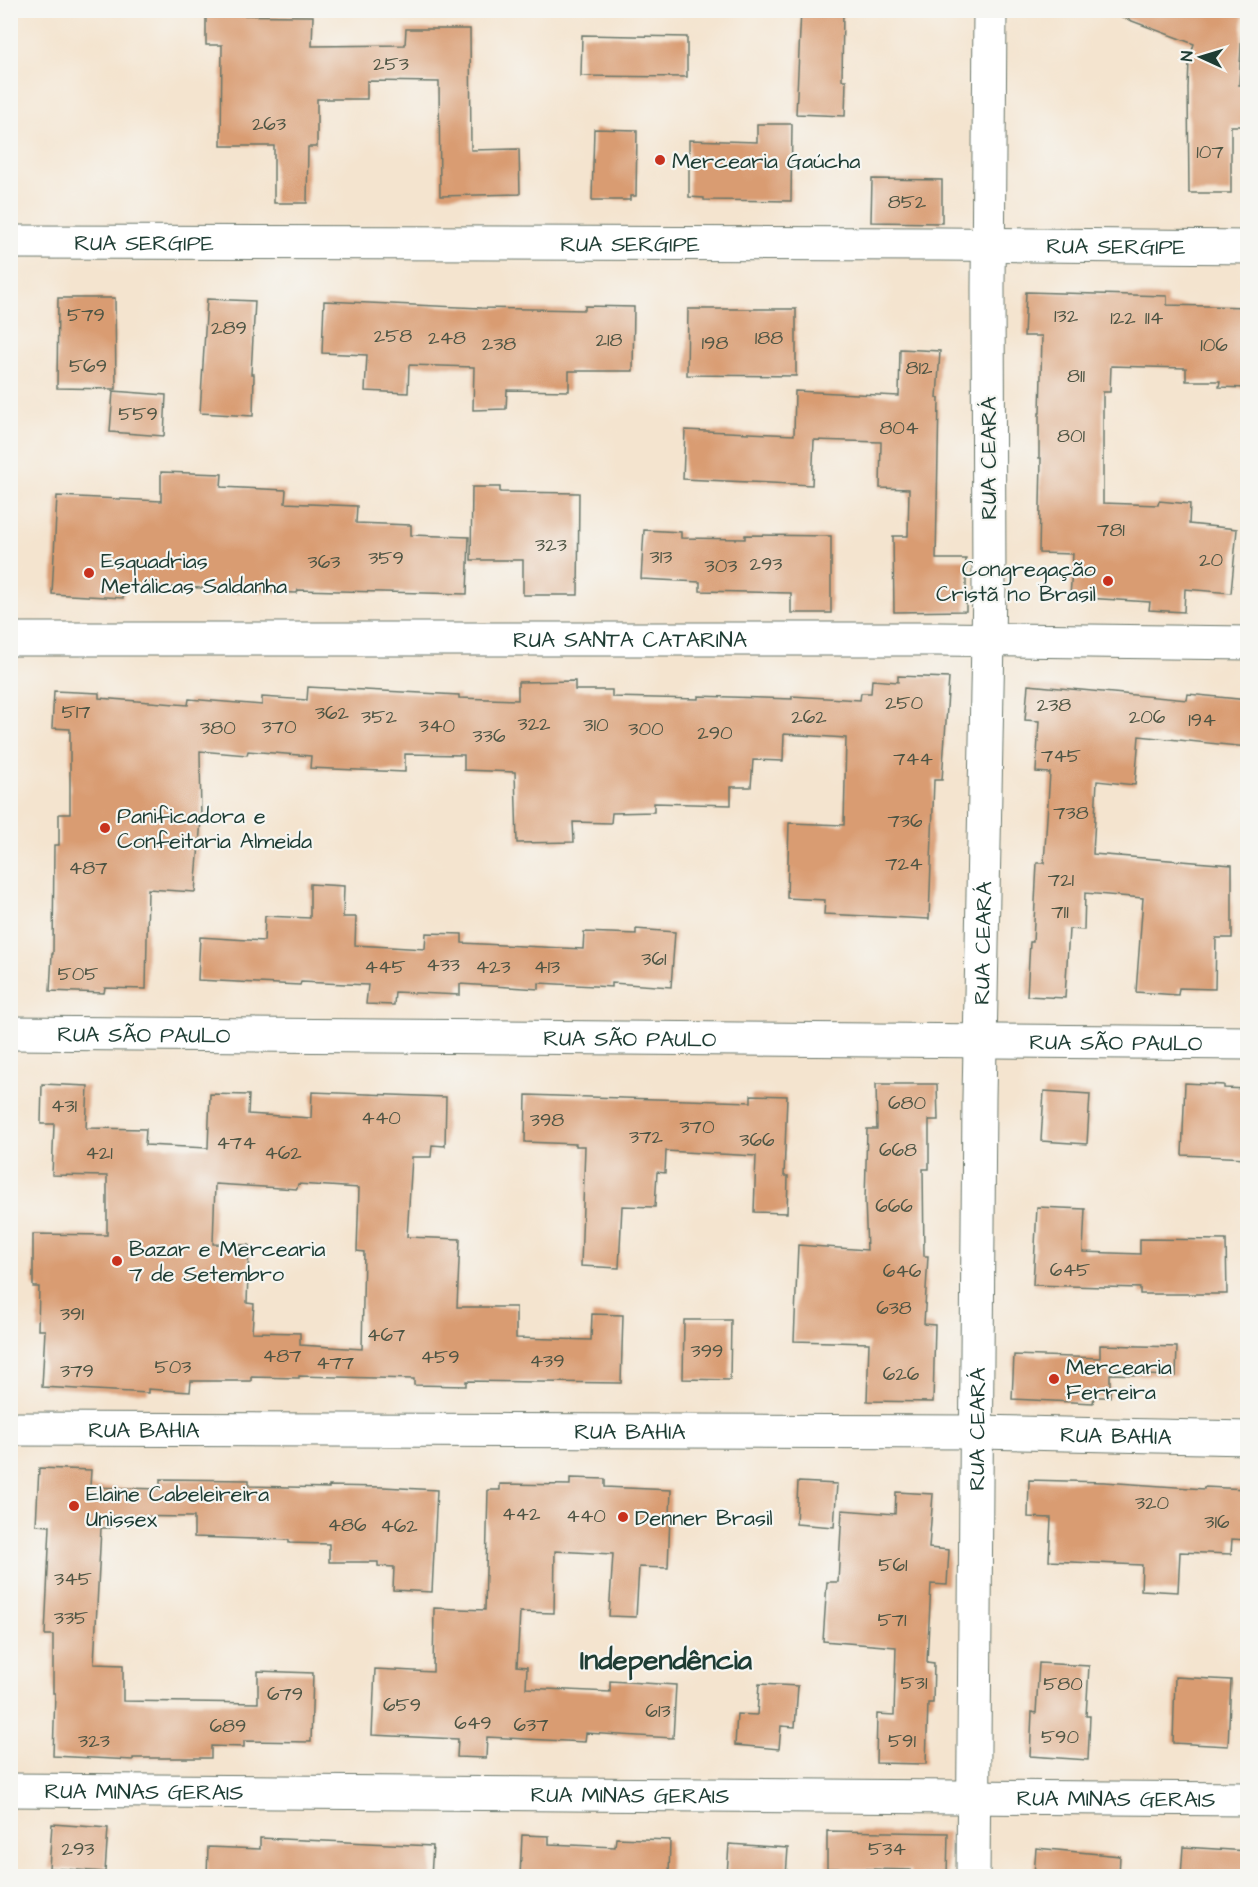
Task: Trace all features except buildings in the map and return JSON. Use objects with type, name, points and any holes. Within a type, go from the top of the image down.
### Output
[{"type":"street","name":"RUA CEARÁ","points":[[973,1876],[980,1042],[988,640],[990,10]]},
{"type":"street","name":"RUA SERGIPE","points":[[10,242],[988,244],[1248,247]]},
{"type":"street","name":"RUA SANTA CATARINA","points":[[10,639],[988,640],[1248,643]]},
{"type":"street","name":"RUA SÃO PAULO","points":[[10,1033],[1248,1043]]},
{"type":"street","name":"RUA BAHIA","points":[[10,1429],[977,1432],[1248,1438]]},
{"type":"street","name":"RUA MINAS GERAIS","points":[[10,1790],[1248,1799]]},
{"type":"place","name":"Mercearia Gaúcha","points":[[660,160]]},
{"type":"place","name":"Esquadrias Metálicas Saldanha","points":[[89,573]]},
{"type":"place","name":"Congregação Cristã no Brasil","points":[[1108,581]]},
{"type":"place","name":"Panificadora e Confeitaria Almeida","points":[[105,828]]},
{"type":"place","name":"Bazar e Mercearia 7 de Setembro","points":[[117,1261]]},
{"type":"place","name":"Mercearia Ferreira","points":[[1054,1379]]},
{"type":"place","name":"Elaine Cabeleireira Unissex","points":[[74,1506]]},
{"type":"place","name":"Denner Brasil","points":[[623,1517]]},
{"type":"district","name":"Independência","points":[[666,1659]]}]
